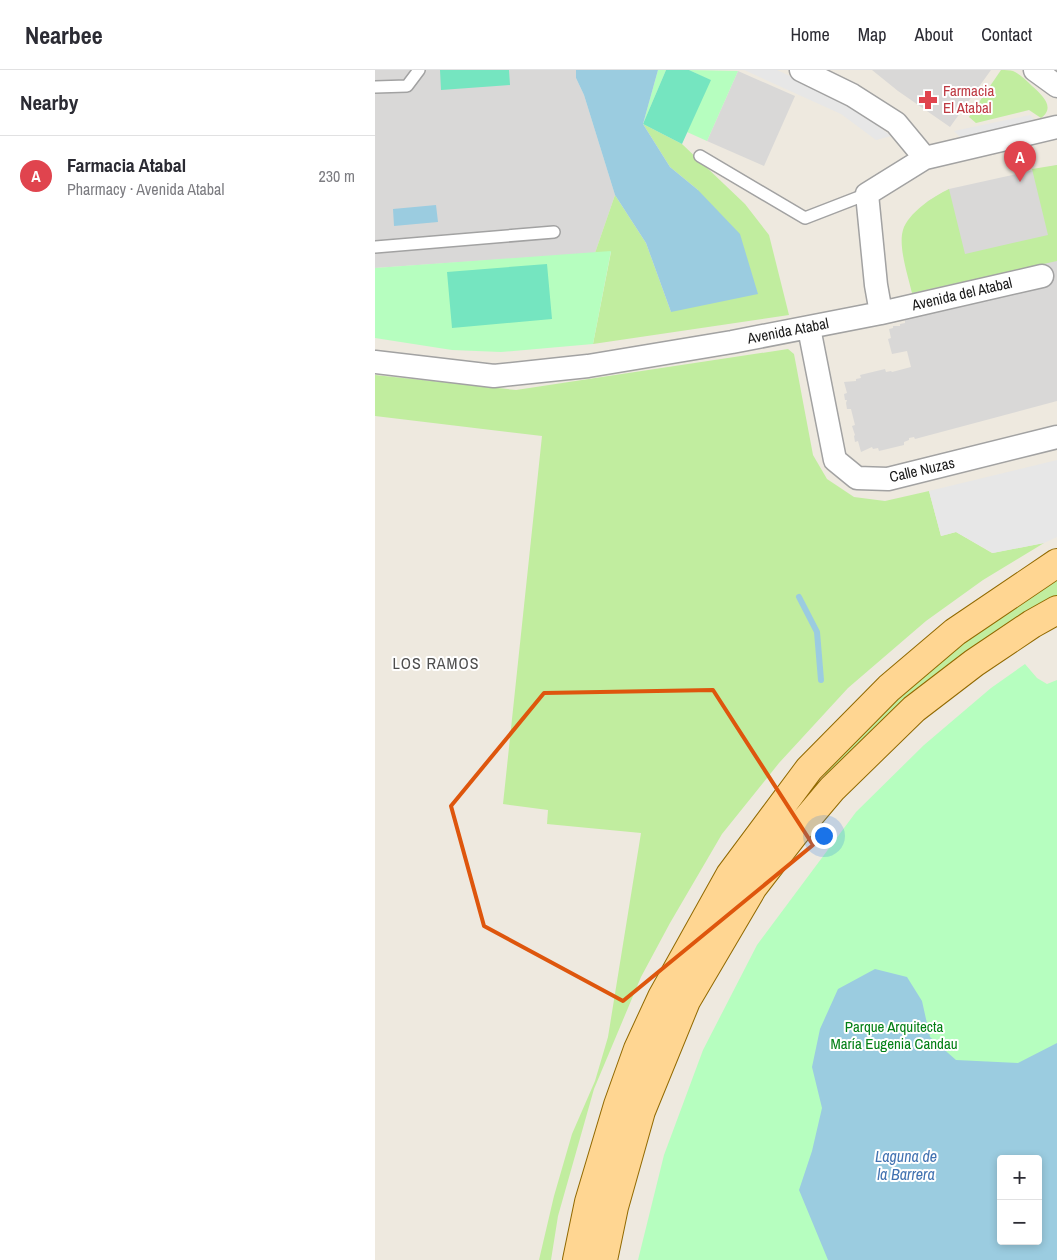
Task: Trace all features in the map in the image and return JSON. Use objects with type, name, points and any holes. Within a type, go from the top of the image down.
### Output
[{"type":"main road","points":[[577,1260],[589,1202],[638,1050],[662,997],[730,875],[809,769],[889,688],[955,632],[1057,562]]},
{"type":"main road","points":[[603,1260],[614,1207],[641,1111],[685,1001],[753,886],[832,789],[914,709],[974,663],[1032,624],[1057,610]]},
{"type":"street","points":[[801,70],[852,95],[897,123],[925,158]]},
{"type":"street","points":[[1035,70],[1057,86]]},
{"type":"street","points":[[881,313],[876,285],[867,194],[925,158],[1057,127]]},
{"type":"street","name":"Avenida del Atabal","points":[[881,313],[1045,280]]},
{"type":"street","name":"Avenida Atabal","points":[[375,362],[495,376],[588,366],[809,328],[881,313]]},
{"type":"street","name":"Calle Nuzas","points":[[809,328],[835,460],[857,478],[888,479],[1057,437]]},
{"type":"lane","points":[[375,87],[407,86],[419,70]]},
{"type":"lane","points":[[700,156],[805,218],[867,194]]},
{"type":"lane","points":[[375,248],[553,232]]},
{"type":"highlighted area","points":[[713,690],[813,845],[623,1001],[484,926],[451,806],[544,693]]},
{"type":"shaded area","points":[[375,70],[576,70],[576,78],[584,95],[615,195],[595,253],[375,268]]},
{"type":"shaded area","points":[[744,70],[777,70],[848,103],[891,136],[876,140],[841,114]]},
{"type":"shaded area","points":[[872,70],[991,70],[950,127],[898,91]]},
{"type":"shaded area","points":[[738,71],[795,96],[764,166],[707,141]]},
{"type":"shaded area","points":[[1030,115],[1040,124],[963,140],[954,131]]},
{"type":"shaded area","points":[[1057,165],[1057,401],[915,439],[914,437],[909,438],[909,440],[904,442],[904,445],[879,451],[878,448],[873,449],[872,447],[861,452],[858,441],[855,442],[852,426],[855,425],[851,409],[847,409],[847,400],[845,400],[844,394],[847,393],[844,382],[856,381],[856,379],[861,378],[860,375],[885,369],[886,372],[892,372],[911,367],[907,351],[892,354],[888,339],[891,338],[889,329],[893,328],[893,326],[900,326],[900,324],[905,323],[905,320],[918,316],[904,257],[902,236],[906,225],[928,201],[949,189]]},
{"type":"shaded area","points":[[1057,460],[1057,537],[1044,543],[993,553],[956,532],[941,536],[929,491]]},
{"type":"green space","points":[[440,70],[509,70],[510,85],[441,90]]},
{"type":"green space","points":[[658,70],[666,70],[643,124]]},
{"type":"green space","points":[[666,70],[689,70],[711,80],[682,144],[643,124]]},
{"type":"green space","points":[[689,70],[738,71],[707,141],[687,132],[710,80]]},
{"type":"green space","points":[[1001,70],[1012,71],[1018,74],[1043,97],[1046,101],[1047,110],[1041,118],[1029,110],[976,123],[969,117]]},
{"type":"green space","points":[[643,124],[682,144],[745,204],[769,235],[789,315],[593,344],[611,252],[595,253],[615,195],[646,243],[671,312],[698,190],[670,167]]},
{"type":"green space","points":[[1057,165],[1057,261],[912,293],[904,261],[902,237],[906,224],[916,211],[949,189],[965,254],[1048,235],[1032,169]]},
{"type":"green space","points":[[611,251],[593,344],[501,352],[452,350],[375,338],[375,268]]},
{"type":"green space","points":[[547,264],[552,319],[452,328],[447,272]]},
{"type":"green space","points":[[788,349],[794,354],[813,455],[827,479],[854,497],[885,501],[929,491],[941,536],[956,532],[992,553],[1044,543],[983,580],[926,621],[848,688],[779,763],[722,834],[641,977],[594,1089],[558,1216],[551,1260],[539,1260],[554,1196],[572,1134],[595,1081],[608,1037],[641,833],[547,824],[548,810],[503,804],[542,436],[375,416],[375,375],[516,390]]},
{"type":"green space","points":[[1057,576],[1057,601],[829,778],[821,772],[892,700],[966,638]]},
{"type":"green space","name":"Parque Arquitecta María Eugenia Candau","points":[[1025,664],[1037,678],[1047,684],[1057,680],[1057,1260],[638,1260],[664,1155],[703,1050],[757,945],[856,812],[924,745],[991,688]]},
{"type":"water","points":[[576,70],[658,70],[643,124],[670,167],[698,190],[740,234],[758,294],[671,312],[646,243],[615,195],[584,95],[576,78]]},
{"type":"water","points":[[436,205],[438,222],[394,226],[393,209]]},
{"type":"water","name":"Laguna de la Barrera","points":[[875,969],[907,977],[922,1001],[930,1037],[956,1060],[1018,1063],[1057,1043],[1057,1260],[828,1260],[799,1190],[812,1151],[822,1108],[812,1067],[820,1029],[838,989]]},
{"type":"waterway","points":[[799,597],[817,632],[821,680]]},
{"type":"place","name":"Farmacia El Atabal","points":[[928,100]]},
{"type":"place","name":"Farmacia Atabal","points":[[1020,182]]},
{"type":"district","name":"LOS RAMOS","points":[[436,663]]}]
